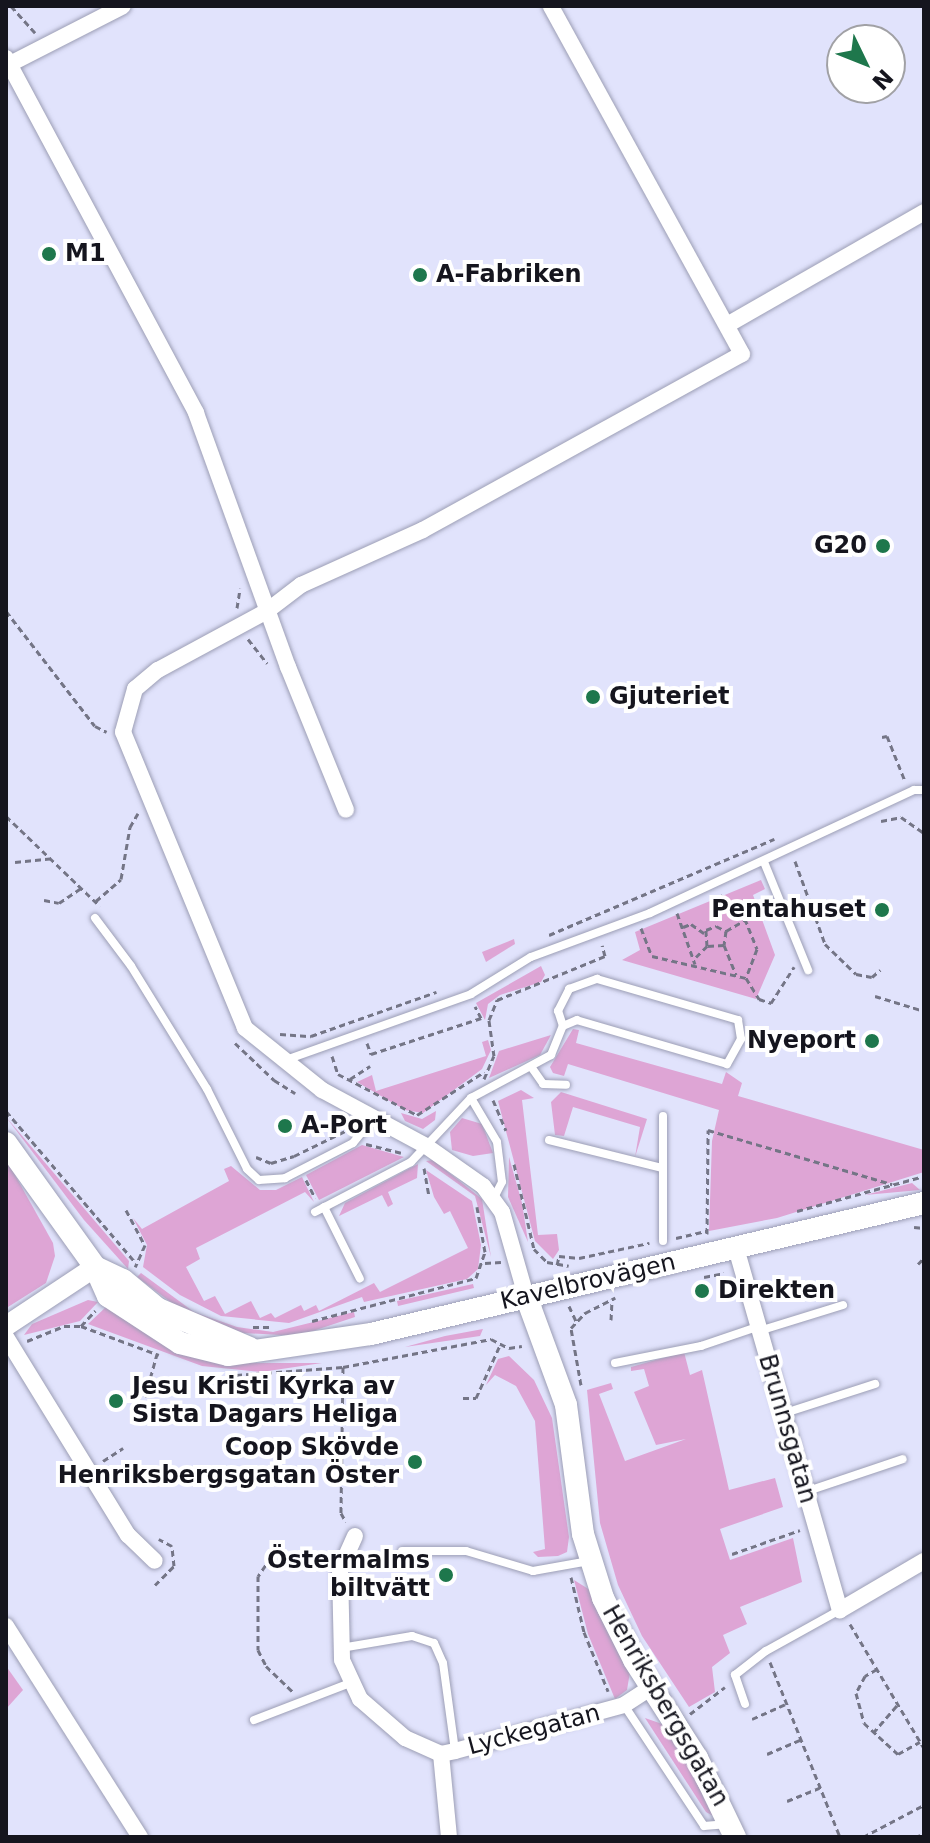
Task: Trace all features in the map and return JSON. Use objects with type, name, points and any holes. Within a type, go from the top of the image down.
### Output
[{"type":"main road","name":"Kavelbrovägen","points":[[6,1143],[95,1267],[108,1296],[180,1343],[228,1355],[249,1337],[295,1349],[924,1203]]},
{"type":"main road","name":"Henriksbergsgatan","points":[[526,1296],[566,1405],[589,1561],[615,1626],[733,1829]]},
{"type":"street","points":[[123,6],[7,63],[196,413],[267,611],[346,810]]},
{"type":"street","points":[[526,1296],[494,1198],[469,1173],[423,1157],[373,1118],[283,1062],[241,1021],[123,732],[126,708],[147,678],[267,611],[301,585],[423,530],[742,354],[551,6]]},
{"type":"street","points":[[727,325],[924,212]]},
{"type":"street","name":"Brunnsgatan","points":[[736,1248],[840,1610]]},
{"type":"street","points":[[6,1326],[95,1267]]},
{"type":"street","points":[[6,1337],[128,1535],[155,1561]]},
{"type":"street","name":"Lyckegatan","points":[[355,1536],[340,1570],[340,1648],[350,1683],[381,1721],[448,1752],[617,1702],[652,1687]]},
{"type":"street","points":[[840,1610],[924,1561]]},
{"type":"street","points":[[6,1626],[140,1837]]},
{"type":"street","points":[[448,1752],[449,1837]]},
{"type":"lane","points":[[283,1062],[471,994],[531,957],[650,913],[914,790],[924,790]]},
{"type":"lane","points":[[764,862],[808,970]]},
{"type":"lane","points":[[95,918],[124,954],[207,1089],[247,1169],[268,1183],[353,1143],[373,1118]]},
{"type":"lane","points":[[360,1279],[320,1209],[423,1157],[471,1098],[532,1068],[551,1055],[563,1026],[558,1011],[569,989],[597,979],[738,1020],[741,1039],[727,1064],[577,1020],[563,1026]]},
{"type":"lane","points":[[532,1068],[543,1084],[566,1085]]},
{"type":"lane","points":[[471,1098],[497,1142],[502,1182],[494,1198]]},
{"type":"lane","points":[[663,1116],[663,1241]]},
{"type":"lane","points":[[549,1140],[662,1168]]},
{"type":"lane","points":[[615,1363],[701,1346],[843,1305]]},
{"type":"lane","points":[[782,1414],[875,1384]]},
{"type":"lane","points":[[804,1492],[903,1459]]},
{"type":"lane","points":[[402,1551],[466,1551],[533,1571],[589,1561]]},
{"type":"lane","points":[[745,1704],[735,1675],[766,1651],[840,1610]]},
{"type":"lane","points":[[340,1648],[412,1636],[434,1643],[443,1663],[448,1752]]},
{"type":"lane","points":[[254,1720],[350,1683]]},
{"type":"lane","points":[[617,1702],[704,1826],[733,1829]]},
{"type":"path","points":[[11,6],[40,38]]},
{"type":"path","points":[[232,612],[242,595],[240,583]]},
{"type":"path","points":[[6,611],[95,726],[110,733]]},
{"type":"path","points":[[108,724],[112,744]]},
{"type":"path","points":[[882,737],[887,736],[905,782],[892,788]]},
{"type":"path","points":[[133,798],[144,827]]},
{"type":"path","points":[[96,901],[121,879],[130,827],[138,813]]},
{"type":"path","points":[[6,816],[55,858],[103,911]]},
{"type":"path","points":[[878,822],[901,817],[924,833]]},
{"type":"path","points":[[547,936],[784,835]]},
{"type":"path","points":[[15,862],[55,858]]},
{"type":"path","points":[[795,861],[825,944],[856,974],[872,977],[880,970]]},
{"type":"path","points":[[44,900],[59,903],[83,887]]},
{"type":"path","points":[[720,895],[741,909],[757,949],[746,978]]},
{"type":"path","points":[[677,913],[696,957],[695,964]]},
{"type":"path","points":[[726,931],[745,920]]},
{"type":"path","points":[[683,927],[691,924],[704,933],[707,946]]},
{"type":"path","points":[[704,933],[716,926],[726,931]]},
{"type":"path","points":[[641,928],[652,956],[746,978],[759,999],[771,1003],[802,955]]},
{"type":"path","points":[[726,931],[724,945],[737,976]]},
{"type":"path","points":[[696,957],[707,946],[724,945]]},
{"type":"path","points":[[331,1054],[338,1074],[417,1115],[484,1072],[494,1056],[489,1020],[497,1000],[605,956]]},
{"type":"path","points":[[271,1033],[311,1036],[427,991],[440,992]]},
{"type":"path","points":[[875,996],[906,1009],[924,1011]]},
{"type":"path","points":[[355,1046],[367,1042],[371,1054],[481,1018],[474,1004]]},
{"type":"path","points":[[232,1036],[274,1080],[295,1093]]},
{"type":"path","points":[[331,1054],[343,1050]]},
{"type":"path","points":[[327,1069],[331,1054]]},
{"type":"path","points":[[342,1088],[348,1080],[370,1066]]},
{"type":"path","points":[[484,1072],[484,1080]]},
{"type":"path","points":[[503,1095],[492,1097],[509,1143]]},
{"type":"path","points":[[330,1107],[330,1119],[339,1131]]},
{"type":"path","points":[[6,1111],[148,1274]]},
{"type":"path","points":[[707,1238],[708,1130],[894,1184]]},
{"type":"path","points":[[251,1152],[271,1163],[339,1131],[352,1133]]},
{"type":"path","points":[[365,1143],[407,1154]]},
{"type":"path","points":[[512,1155],[536,1257]]},
{"type":"path","points":[[423,1157],[434,1171]]},
{"type":"path","points":[[423,1157],[429,1196]]},
{"type":"path","points":[[304,1176],[320,1209]]},
{"type":"path","points":[[307,1322],[476,1278],[485,1263],[474,1200]]},
{"type":"path","points":[[126,1210],[145,1245],[137,1265]]},
{"type":"path","points":[[557,1266],[559,1256],[579,1258],[707,1231]]},
{"type":"path","points":[[918,1264],[924,1258]]},
{"type":"path","points":[[485,1263],[494,1264]]},
{"type":"path","points":[[690,1279],[727,1272]]},
{"type":"path","points":[[476,1278],[480,1285]]},
{"type":"path","points":[[564,1331],[622,1295]]},
{"type":"path","points":[[611,1320],[612,1299]]},
{"type":"path","points":[[81,1326],[102,1304]]},
{"type":"path","points":[[571,1315],[576,1321]]},
{"type":"path","points":[[249,1337],[284,1327]]},
{"type":"path","points":[[571,1328],[582,1392]]},
{"type":"path","points":[[491,1330],[491,1339]]},
{"type":"path","points":[[463,1398],[476,1398],[501,1343]]},
{"type":"path","points":[[145,1397],[157,1354]]},
{"type":"path","points":[[343,1367],[341,1513],[355,1536]]},
{"type":"path","points":[[95,1465],[123,1448]]},
{"type":"path","points":[[732,1554],[815,1524]]},
{"type":"path","points":[[271,1557],[258,1576],[258,1650],[266,1666],[304,1703]]},
{"type":"path","points":[[572,1581],[617,1702]]},
{"type":"path","points":[[850,1625],[924,1748]]},
{"type":"path","points":[[770,1662],[840,1837]]},
{"type":"path","points":[[877,1669],[865,1676],[856,1693],[856,1707],[873,1733],[898,1754],[920,1742]]},
{"type":"path","points":[[697,1709],[735,1675]]},
{"type":"path","points":[[752,1719],[787,1704]]},
{"type":"path","points":[[873,1733],[898,1704]]},
{"type":"path","points":[[682,1710],[693,1725]]},
{"type":"path","points":[[767,1754],[801,1739]]},
{"type":"path","points":[[787,1801],[822,1787]]},
{"type":"path","points":[[863,1837],[924,1805]]},
{"type":"path","points":[[915,1837],[924,1834]]},
{"type":"shaded area","points":[[761,880],[765,889],[753,895],[775,955],[756,999],[622,960],[640,950],[635,932]]},
{"type":"shaded area","points":[[514,939],[515,944],[486,962],[482,952]]},
{"type":"shaded area","points":[[541,966],[545,975],[541,982],[500,995],[488,1004],[485,1020],[476,1003]]},
{"type":"shaded area","points":[[573,1029],[579,1030],[576,1043],[722,1084],[726,1072],[742,1083],[738,1096],[924,1150],[924,1172],[777,1218],[709,1231],[712,1141],[719,1110],[568,1064],[564,1076],[553,1073],[550,1067]]},
{"type":"shaded area","points":[[551,1035],[540,1055],[489,1078],[499,1051]]},
{"type":"shaded area","points":[[488,1040],[491,1050],[482,1069],[423,1113],[405,1110],[357,1082],[372,1075],[376,1091],[486,1056],[482,1042]]},
{"type":"shaded area","points":[[521,1090],[534,1098],[522,1100],[538,1235],[557,1234],[559,1250],[553,1259],[535,1241],[498,1101]]},
{"type":"shaded area","points":[[561,1092],[647,1119],[635,1157],[640,1127],[573,1107],[564,1136],[555,1135],[551,1102]]},
{"type":"shaded area","points":[[436,1111],[435,1120],[423,1129],[405,1121],[401,1113],[422,1119]]},
{"type":"shaded area","points":[[6,1117],[129,1261],[128,1269],[84,1220]]},
{"type":"shaded area","points":[[462,1118],[482,1124],[493,1153],[473,1156],[452,1150],[450,1132]]},
{"type":"shaded area","points":[[362,1145],[404,1157],[319,1200],[306,1175]]},
{"type":"shaded area","points":[[509,1157],[522,1203],[528,1242],[508,1197]]},
{"type":"shaded area","points":[[6,1159],[53,1243],[55,1256],[46,1283],[8,1307]]},
{"type":"shaded area","points":[[433,1160],[482,1199],[491,1257],[475,1196],[426,1161]]},
{"type":"shaded area","points":[[418,1164],[417,1178],[388,1192],[393,1204],[388,1207],[382,1195],[339,1216],[345,1203]]},
{"type":"shaded area","points":[[231,1166],[260,1190],[276,1190],[302,1177],[314,1202],[305,1192],[196,1248],[200,1259],[186,1267],[204,1301],[215,1296],[225,1314],[251,1301],[260,1318],[271,1313],[275,1318],[301,1305],[304,1311],[316,1305],[319,1311],[374,1283],[380,1292],[468,1248],[450,1211],[444,1214],[434,1197],[426,1170],[472,1201],[481,1245],[478,1269],[467,1279],[364,1302],[362,1297],[289,1323],[221,1316],[180,1295],[143,1267],[147,1245],[133,1218],[142,1229],[229,1181],[224,1169]]},
{"type":"shaded area","points":[[912,1183],[920,1190],[865,1195]]},
{"type":"shaded area","points":[[141,1273],[194,1312],[237,1327],[273,1332],[354,1312],[355,1317],[298,1336],[243,1333],[180,1309],[137,1277]]},
{"type":"shaded area","points":[[473,1284],[474,1288],[398,1306],[397,1301]]},
{"type":"shaded area","points":[[88,1300],[98,1302],[80,1321],[24,1335],[32,1324]]},
{"type":"shaded area","points":[[107,1306],[236,1363],[322,1363],[261,1372],[202,1366],[88,1324]]},
{"type":"shaded area","points":[[483,1329],[480,1336],[405,1347],[445,1336]]},
{"type":"shaded area","points":[[684,1352],[690,1375],[702,1370],[729,1490],[775,1478],[783,1507],[720,1529],[730,1560],[793,1538],[802,1582],[740,1607],[747,1624],[723,1635],[730,1653],[712,1667],[715,1692],[689,1707],[642,1636],[618,1585],[600,1523],[587,1390],[611,1383],[613,1389],[599,1394],[625,1461],[686,1439],[656,1445],[634,1392],[649,1386],[644,1369],[631,1371],[631,1367]]},
{"type":"shaded area","points":[[509,1356],[534,1380],[552,1418],[569,1537],[567,1552],[558,1556],[538,1557],[533,1552],[545,1549],[535,1421],[516,1386],[495,1375],[486,1385],[498,1359]]},
{"type":"shaded area","points":[[574,1580],[590,1590],[630,1672],[627,1690],[615,1699],[588,1634]]},
{"type":"shaded area","points":[[6,1666],[23,1690],[6,1709]]},
{"type":"shaded area","points":[[645,1718],[665,1725],[694,1769],[715,1817],[706,1812]]},
{"type":"place","name":"M1","points":[[49,254]]},
{"type":"place","name":"A-Fabriken","points":[[420,275]]},
{"type":"place","name":"G20","points":[[883,546]]},
{"type":"place","name":"Gjuteriet","points":[[593,697]]},
{"type":"place","name":"Pentahuset","points":[[882,910]]},
{"type":"place","name":"Nyeport","points":[[872,1041]]},
{"type":"place","name":"A-Port","points":[[285,1126]]},
{"type":"place","name":"Direkten","points":[[702,1291]]},
{"type":"place","name":"Jesu Kristi Kyrka av Sista Dagars Heliga","points":[[116,1401]]},
{"type":"place","name":"Coop Skövde Henriksbergsgatan Öster","points":[[415,1462]]},
{"type":"place","name":"Östermalms biltvätt","points":[[446,1575]]}]
